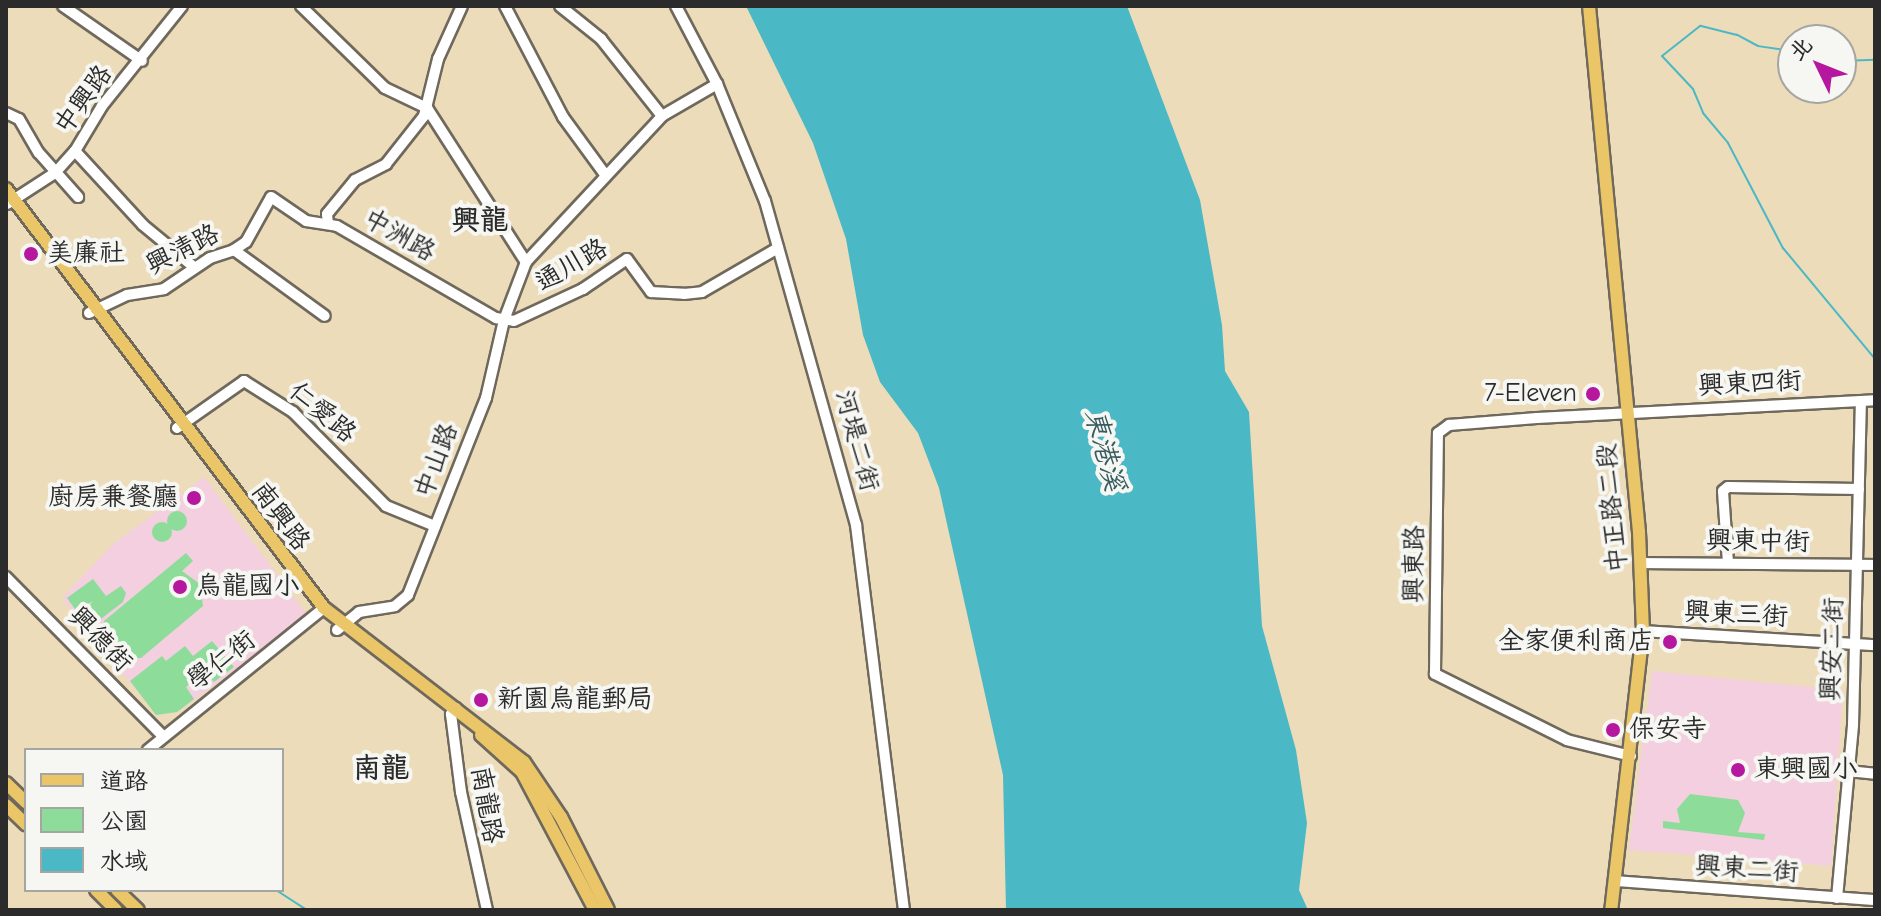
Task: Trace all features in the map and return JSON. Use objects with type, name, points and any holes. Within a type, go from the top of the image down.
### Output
[{"type":"main road","name":"中正路二段","points":[[1589,6],[1641,563],[1643,631],[1611,910]]},
{"type":"main road","name":"南興路","points":[[8,199],[321,611],[453,711],[522,772],[595,910]]},
{"type":"main road","name":"南興路","points":[[453,711],[497,736],[542,785],[608,910]]},
{"type":"main road","points":[[6,783],[24,800]]},
{"type":"main road","points":[[6,805],[24,822]]},
{"type":"main road","points":[[98,892],[116,910]]},
{"type":"main road","points":[[119,892],[138,910]]},
{"type":"street","points":[[63,6],[142,61]]},
{"type":"street","name":"中興路","points":[[8,199],[55,173],[75,151],[102,106],[142,61],[182,6]]},
{"type":"street","points":[[301,6],[385,88],[427,108],[526,262]]},
{"type":"street","points":[[328,224],[327,214],[355,180],[386,164],[427,108],[438,59],[462,6]]},
{"type":"street","points":[[505,6],[563,117],[604,173]]},
{"type":"street","points":[[560,6],[601,39],[662,116]]},
{"type":"street","name":"河堤二街","points":[[676,6],[717,84],[778,248],[856,525],[904,910]]},
{"type":"street","name":"中山路","points":[[339,627],[359,612],[395,606],[408,595],[486,398],[504,320],[526,262],[604,173],[662,116],[717,84]]},
{"type":"street","points":[[6,113],[19,119],[55,173],[78,197]]},
{"type":"street","points":[[75,151],[143,225],[195,268]]},
{"type":"street","name":"中洲路","points":[[271,197],[306,221],[328,224],[504,320]]},
{"type":"street","name":"興清路","points":[[93,310],[127,295],[164,289],[195,268],[234,250],[246,242],[271,197]]},
{"type":"street","name":"通川路","points":[[504,320],[514,321],[583,289],[627,259],[651,292],[684,294],[702,292],[778,248]]},
{"type":"street","points":[[234,250],[325,316]]},
{"type":"street","name":"仁愛路","points":[[179,426],[244,381],[293,412],[386,506],[435,526]]},
{"type":"street","name":"興東四街","points":[[1627,411],[1875,400]]},
{"type":"street","name":"興安二街","points":[[1837,898],[1856,644],[1861,401]]},
{"type":"street","name":"興東路","points":[[1627,411],[1449,425],[1438,433],[1435,674],[1567,740],[1631,756]]},
{"type":"street","points":[[1728,563],[1723,491],[1859,489]]},
{"type":"street","name":"興東中街","points":[[1641,563],[1875,565]]},
{"type":"street","name":"興德街","points":[[6,577],[162,735]]},
{"type":"street","name":"學仁街","points":[[150,748],[162,735],[321,611]]},
{"type":"street","name":"興東三街","points":[[1643,631],[1875,645]]},
{"type":"street","name":"南龍路","points":[[453,711],[469,837],[487,910]]},
{"type":"street","points":[[1848,771],[1875,774]]},
{"type":"street","name":"興東二街","points":[[1615,881],[1875,900]]},
{"type":"shaded area","name":"烏龍國小","points":[[204,477],[308,616],[178,712],[157,716],[62,598],[113,544]]},
{"type":"shaded area","name":"東興國小","points":[[1652,671],[1843,690],[1831,866],[1629,850]]},
{"type":"green space","points":[[177,511],[184,514],[187,521],[184,528],[177,531],[170,528],[167,521],[170,514]]},
{"type":"green space","points":[[158,522],[166,522],[172,532],[166,542],[158,542],[152,536],[152,528]]},
{"type":"green space","points":[[186,553],[193,561],[182,571],[200,584],[203,606],[141,658],[116,658],[102,641],[104,621]]},
{"type":"green space","points":[[93,579],[106,596],[121,586],[126,593],[123,602],[93,625],[84,613],[93,601],[77,612],[67,598]]},
{"type":"green space","points":[[212,641],[234,667],[214,682],[205,672],[186,687],[194,699],[177,712],[156,715],[130,681],[162,656],[166,661],[185,646],[193,656]]},
{"type":"green space","points":[[1690,794],[1738,800],[1745,813],[1738,832],[1765,834],[1764,840],[1663,828],[1663,821],[1680,823],[1677,809]]},
{"type":"water","name":"東港溪","points":[[746,6],[1127,6],[1200,200],[1222,325],[1225,371],[1249,412],[1262,626],[1296,750],[1307,823],[1299,890],[1308,910],[1006,910],[1003,775],[939,488],[918,433],[880,382],[863,335],[846,239],[813,143]]},
{"type":"waterway","points":[[1777,49],[1758,46],[1737,35],[1700,26],[1662,56],[1693,89],[1703,113],[1728,143],[1783,248],[1875,359]]},
{"type":"waterway","points":[[1857,61],[1875,60]]},
{"type":"waterway","points":[[279,892],[307,910]]},
{"type":"place","name":"美廉社","points":[[31,254]]},
{"type":"place","name":"7-Eleven","points":[[1593,394]]},
{"type":"place","name":"廚房兼餐廳","points":[[194,498]]},
{"type":"place","name":"烏龍國小","points":[[180,587]]},
{"type":"place","name":"全家便利商店","points":[[1670,642]]},
{"type":"place","name":"新園烏龍郵局","points":[[481,700]]},
{"type":"place","name":"保安寺","points":[[1613,730]]},
{"type":"place","name":"東興國小","points":[[1738,770]]},
{"type":"district","name":"興龍","points":[[480,220]]},
{"type":"district","name":"南龍","points":[[381,768]]}]
